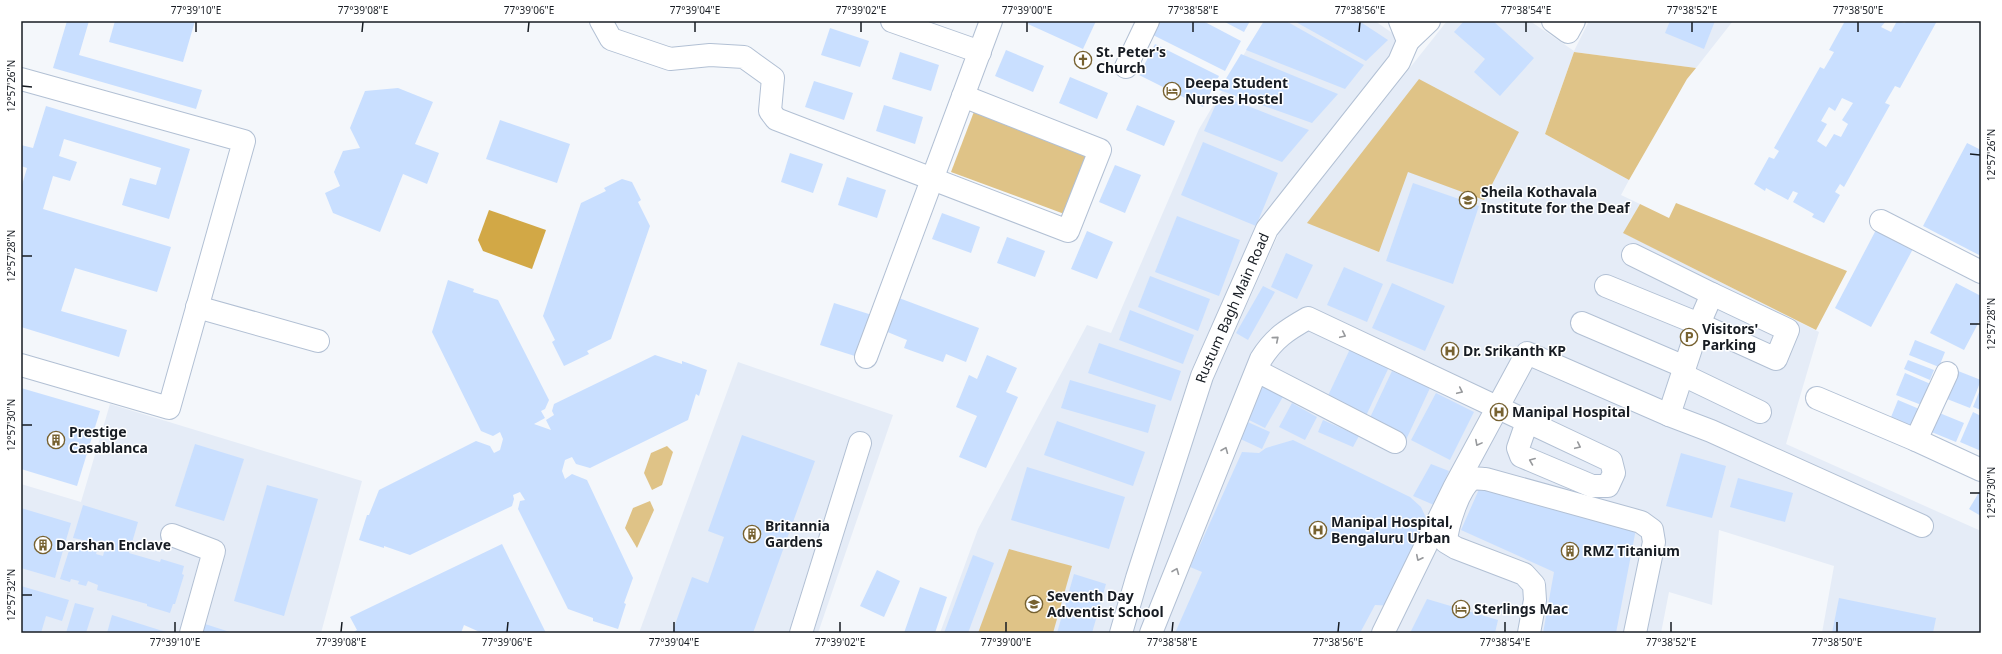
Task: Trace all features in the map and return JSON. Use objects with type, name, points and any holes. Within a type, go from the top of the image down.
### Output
[{"type":"street","points":[[595,21],[606,30],[670,59],[710,55],[744,57],[773,78],[770,111],[776,119],[1068,231],[1100,150],[963,96]]},
{"type":"street","points":[[892,21],[980,52]]},
{"type":"street","points":[[866,357],[992,21]]},
{"type":"street","points":[[1126,67],[1148,21]]},
{"type":"street","points":[[1400,21],[1408,41],[1429,21]]},
{"type":"street","points":[[1553,21],[1568,32],[1574,21]]},
{"type":"street","name":"Rustum Bagh Main Road","points":[[1121,633],[1136,578],[1202,376],[1267,229],[1399,62],[1408,41]]},
{"type":"street","points":[[21,79],[244,141],[169,408],[21,365]]},
{"type":"street","points":[[1881,221],[1981,272]]},
{"type":"street","points":[[1606,286],[1699,324],[1776,359],[1788,330],[1633,255]]},
{"type":"street","points":[[1669,415],[1699,324],[1712,294]]},
{"type":"street","points":[[197,307],[318,341]]},
{"type":"street","points":[[1151,633],[1257,371],[1270,344],[1287,330],[1308,318],[1527,422]]},
{"type":"street","points":[[1582,323],[1684,371],[1760,412]]},
{"type":"street","points":[[1383,633],[1454,488],[1527,353],[1669,415],[1711,431],[1922,526]]},
{"type":"street","points":[[1257,371],[1395,442]]},
{"type":"street","points":[[1916,440],[1947,373]]},
{"type":"street","points":[[1817,398],[1916,440],[1981,470]]},
{"type":"street","points":[[801,633],[860,443]]},
{"type":"street","points":[[1529,633],[1535,600],[1534,585],[1524,574],[1456,548],[1446,542],[1448,525],[1454,511],[1466,485],[1474,479],[1486,479],[1641,522],[1652,530],[1654,542],[1635,633]]},
{"type":"street","points":[[172,535],[214,551],[191,633]]},
{"type":"shaded area","points":[[1264,21],[1375,21],[1398,37],[1390,56],[1258,224],[1191,371],[1109,633],[940,633],[978,529],[1087,325],[1111,333],[1199,129]]},
{"type":"shaded area","name":"Manipal Hospital","points":[[1447,21],[1530,21],[1574,51],[1589,21],[1733,21],[1696,68],[1574,52],[1545,134],[1629,180],[1621,195],[1640,204],[1624,233],[1819,332],[1786,444],[1981,531],[1981,633],[1822,633],[1834,566],[1719,530],[1712,605],[1669,592],[1661,633],[1133,633],[1147,583],[1213,380],[1279,233]]},
{"type":"shaded area","points":[[1574,52],[1696,68],[1687,79],[1629,180],[1545,134]]},
{"type":"shaded area","points":[[1419,79],[1519,132],[1484,200],[1408,172],[1379,252],[1307,223]]},
{"type":"shaded area","points":[[975,109],[1091,152],[1067,215],[951,172]]},
{"type":"shaded area","points":[[1676,203],[1847,271],[1816,330],[1623,233],[1640,204],[1669,218]]},
{"type":"shaded area","points":[[489,210],[546,230],[532,269],[483,251],[478,240]]},
{"type":"shaded area","points":[[738,362],[893,415],[818,633],[639,633]]},
{"type":"shaded area","points":[[110,404],[362,481],[321,633],[21,633],[21,484],[81,502]]},
{"type":"shaded area","points":[[667,446],[673,452],[662,485],[652,490],[644,473],[651,453]]},
{"type":"shaded area","points":[[650,501],[654,510],[637,548],[625,528],[633,508]]},
{"type":"shaded area","points":[[1009,549],[1072,566],[1053,633],[978,633]]},
{"type":"building","points":[[67,21],[89,21],[79,55],[202,90],[196,109],[53,68]]},
{"type":"building","points":[[115,21],[195,21],[183,62],[109,42]]},
{"type":"building","points":[[1029,21],[1096,21],[1083,49],[1028,24]]},
{"type":"building","points":[[1155,21],[1203,21],[1241,41],[1225,71],[1149,33]]},
{"type":"building","points":[[1223,21],[1250,21],[1244,32]]},
{"type":"building","points":[[1264,21],[1286,21],[1364,65],[1345,89],[1246,50]]},
{"type":"building","points":[[1294,21],[1359,21],[1388,40],[1366,61]]},
{"type":"building","points":[[1464,21],[1493,21],[1534,58],[1500,96],[1474,72],[1485,59],[1454,32]]},
{"type":"building","points":[[1670,21],[1715,21],[1704,49],[1665,33]]},
{"type":"building","points":[[1845,21],[1886,21],[1881,27],[1891,32],[1897,21],[1905,23],[1906,21],[1937,21],[1900,88],[1895,86],[1885,103],[1890,105],[1844,187],[1840,184],[1835,192],[1840,195],[1824,223],[1812,217],[1814,214],[1793,202],[1798,193],[1793,191],[1788,200],[1766,188],[1765,191],[1754,184],[1769,157],[1774,159],[1779,151],[1774,148],[1820,67],[1824,69],[1834,52],[1829,50]],"holes":[[[1842,98],[1853,103],[1842,120],[1848,124],[1841,137],[1834,134],[1826,147],[1817,141],[1827,124],[1821,121],[1829,107],[1835,111]]]},
{"type":"building","points":[[830,28],[869,41],[860,67],[821,55]]},
{"type":"building","points":[[1155,44],[1219,76],[1203,107],[1139,75]]},
{"type":"building","points":[[1006,50],[1044,66],[1033,92],[995,76]]},
{"type":"building","points":[[900,52],[939,65],[931,91],[892,79]]},
{"type":"building","points":[[1241,54],[1338,94],[1312,123],[1219,90]]},
{"type":"building","points":[[1070,77],[1108,93],[1097,119],[1059,103]]},
{"type":"building","points":[[814,81],[853,93],[844,120],[805,107]]},
{"type":"building","points":[[398,88],[433,102],[415,144],[439,153],[427,184],[403,174],[380,232],[333,213],[325,193],[340,186],[334,172],[343,151],[360,148],[350,128],[365,91]]},
{"type":"building","points":[[1220,95],[1309,130],[1282,162],[1204,131]]},
{"type":"building","points":[[884,105],[923,117],[915,144],[876,131]]},
{"type":"building","points":[[1137,105],[1175,121],[1164,146],[1126,130]]},
{"type":"building","points":[[46,106],[190,149],[169,219],[122,205],[130,178],[156,185],[161,168],[64,139],[59,156],[77,162],[70,181],[53,176],[43,209],[171,247],[157,292],[75,268],[61,311],[127,330],[119,357],[21,327],[21,188],[27,168],[21,166],[21,145],[33,148]]},
{"type":"building","points":[[500,120],[570,144],[557,183],[486,159]]},
{"type":"building","points":[[1203,142],[1278,173],[1256,226],[1181,195]]},
{"type":"building","points":[[1967,143],[1981,150],[1981,256],[1923,226]]},
{"type":"building","points":[[790,153],[823,164],[813,193],[781,182]]},
{"type":"building","points":[[1115,165],[1141,175],[1125,213],[1099,202]]},
{"type":"building","points":[[847,177],[886,190],[877,218],[838,205]]},
{"type":"building","points":[[622,179],[632,182],[641,200],[638,202],[650,226],[611,339],[587,351],[589,354],[564,366],[552,342],[555,340],[543,316],[581,203],[606,191],[604,188]]},
{"type":"building","points":[[1413,183],[1479,206],[1453,284],[1386,261]]},
{"type":"building","points":[[942,213],[980,227],[971,253],[932,239]]},
{"type":"building","points":[[1177,216],[1240,240],[1219,296],[1155,272]]},
{"type":"building","points":[[1877,228],[1914,247],[1871,327],[1835,308]]},
{"type":"building","points":[[1087,231],[1113,242],[1097,279],[1071,269]]},
{"type":"building","points":[[1007,237],[1045,251],[1035,277],[997,263]]},
{"type":"building","points":[[1286,253],[1313,265],[1297,299],[1271,287]]},
{"type":"building","points":[[1344,267],[1383,284],[1367,322],[1327,305]]},
{"type":"building","points":[[1150,276],[1210,299],[1198,331],[1138,307]]},
{"type":"building","points":[[448,280],[474,289],[473,292],[498,300],[549,400],[545,409],[541,411],[545,418],[534,424],[551,430],[546,420],[554,415],[552,411],[554,404],[655,355],[682,364],[682,361],[707,370],[699,396],[696,394],[688,420],[590,468],[576,464],[572,457],[565,460],[562,471],[565,479],[572,474],[587,480],[633,578],[624,603],[626,604],[618,629],[593,621],[593,618],[568,609],[518,509],[520,501],[525,500],[520,492],[513,495],[514,499],[512,506],[410,555],[384,546],[384,548],[359,540],[367,515],[369,515],[379,490],[476,441],[490,446],[494,453],[500,450],[503,439],[500,432],[493,436],[481,431],[432,332]]},
{"type":"building","points":[[1392,283],[1445,306],[1425,351],[1372,328]]},
{"type":"building","points":[[1956,283],[1981,296],[1981,318],[1964,350],[1930,333]]},
{"type":"building","points":[[1263,286],[1275,292],[1248,340],[1236,333]]},
{"type":"building","points":[[899,298],[979,328],[966,362],[946,354],[943,362],[904,348],[907,340],[885,331]]},
{"type":"building","points":[[834,303],[872,315],[858,357],[820,345]]},
{"type":"building","points":[[1130,310],[1194,335],[1183,364],[1119,340]]},
{"type":"building","points":[[1915,340],[1945,352],[1939,367],[1909,355]]},
{"type":"building","points":[[1099,343],[1181,371],[1171,401],[1088,373]]},
{"type":"building","points":[[1350,349],[1389,367],[1364,420],[1325,402]]},
{"type":"building","points":[[987,355],[1017,368],[1006,392],[1018,397],[986,468],[959,457],[977,416],[956,407],[969,375],[977,379]]},
{"type":"building","points":[[1908,360],[1934,370],[1930,380],[1904,369]]},
{"type":"building","points":[[1953,369],[1981,380],[1970,408],[1942,397]]},
{"type":"building","points":[[1392,371],[1430,388],[1405,442],[1367,424]]},
{"type":"building","points":[[1905,373],[1933,385],[1924,406],[1896,395]]},
{"type":"building","points":[[1268,377],[1288,388],[1265,428],[1245,418]]},
{"type":"building","points":[[1070,380],[1156,405],[1148,433],[1061,408]]},
{"type":"building","points":[[1981,387],[1981,410],[1973,407]]},
{"type":"building","name":"Prestige Casablanca","points":[[21,388],[100,411],[77,486],[21,469]]},
{"type":"building","points":[[1436,393],[1474,412],[1450,460],[1411,440]]},
{"type":"building","points":[[1898,400],[1924,411],[1915,432],[1889,422]]},
{"type":"building","points":[[1292,403],[1317,417],[1305,440],[1279,427]]},
{"type":"building","points":[[1937,412],[1964,423],[1956,442],[1929,431]]},
{"type":"building","points":[[1973,412],[1981,416],[1981,451],[1960,442]]},
{"type":"building","points":[[1241,419],[1270,432],[1262,449],[1234,436]]},
{"type":"building","points":[[1323,420],[1359,436],[1353,447],[1318,432]]},
{"type":"building","points":[[1057,421],[1145,452],[1133,486],[1044,455]]},
{"type":"building","name":"Britannia Gardens","points":[[742,435],[815,461],[753,633],[672,633],[692,577],[708,583],[724,537],[708,531]]},
{"type":"building","name":"Manipal Hospital, Bengaluru Urban","points":[[1293,440],[1410,497],[1421,507],[1428,522],[1395,606],[1375,605],[1360,633],[1175,633],[1202,572],[1190,567],[1242,452],[1259,453],[1266,448]]},
{"type":"building","points":[[195,444],[244,459],[224,521],[175,506]]},
{"type":"building","points":[[1681,453],[1726,466],[1712,518],[1666,506]]},
{"type":"building","points":[[1431,464],[1449,471],[1434,505],[1413,496]]},
{"type":"building","points":[[1027,467],[1125,497],[1109,549],[1011,520]]},
{"type":"building","points":[[1738,478],[1793,493],[1785,522],[1730,507]]},
{"type":"building","points":[[267,485],[318,499],[284,616],[234,601]]},
{"type":"building","name":"RMZ Titanium","points":[[1480,487],[1636,529],[1616,633],[1543,633],[1554,572],[1461,530]]},
{"type":"building","points":[[1981,489],[1981,516],[1969,509]]},
{"type":"building","points":[[83,505],[138,522],[129,553],[160,562],[161,559],[184,566],[182,574],[184,575],[175,604],[173,604],[170,613],[147,606],[147,604],[97,590],[98,585],[88,581],[86,586],[78,584],[79,581],[71,579],[70,582],[60,579],[72,541],[81,543],[80,547],[88,549],[89,546],[98,548],[96,554],[103,556],[105,548],[92,544],[93,542],[73,538]]},
{"type":"building","name":"Darshan Enclave","points":[[21,508],[71,523],[55,578],[21,568]]},
{"type":"building","points":[[502,544],[546,633],[482,633],[464,625],[461,633],[352,633],[357,630],[350,617]]},
{"type":"building","points":[[973,555],[994,563],[968,633],[944,633]]},
{"type":"building","points":[[877,570],[900,581],[884,617],[860,606]]},
{"type":"building","points":[[1074,574],[1106,584],[1092,633],[1057,633]]},
{"type":"building","points":[[21,586],[69,600],[62,621],[46,616],[41,633],[21,633]]},
{"type":"building","points":[[920,587],[947,597],[935,633],[904,633]]},
{"type":"building","points":[[1839,598],[1936,618],[1933,633],[1832,633]]},
{"type":"building","points":[[1427,599],[1498,620],[1495,633],[1410,633]]},
{"type":"building","points":[[75,603],[94,608],[86,633],[66,633]]},
{"type":"building","points":[[112,615],[169,633],[107,633]]},
{"type":"building","points":[[205,624],[233,633],[202,633]]},
{"type":"place","name":"St. Peter's Church","points":[[1083,60]]},
{"type":"place","name":"Deepa Student Nurses Hostel","points":[[1172,91]]},
{"type":"place","name":"Sheila Kothavala Institute for the Deaf","points":[[1468,200]]},
{"type":"place","name":"Visitors' Parking","points":[[1689,337]]},
{"type":"place","name":"Dr. Srikanth KP","points":[[1450,351]]},
{"type":"place","name":"Manipal Hospital","points":[[1499,412]]},
{"type":"place","name":"Prestige Casablanca","points":[[56,440]]},
{"type":"place","name":"Manipal Hospital, Bengaluru Urban","points":[[1318,530]]},
{"type":"place","name":"Britannia Gardens","points":[[752,534]]},
{"type":"place","name":"Darshan Enclave","points":[[43,545]]},
{"type":"place","name":"RMZ Titanium","points":[[1570,551]]},
{"type":"place","name":"Seventh Day Adventist School","points":[[1034,604]]},
{"type":"place","name":"Sterlings Mac","points":[[1461,609]]}]
